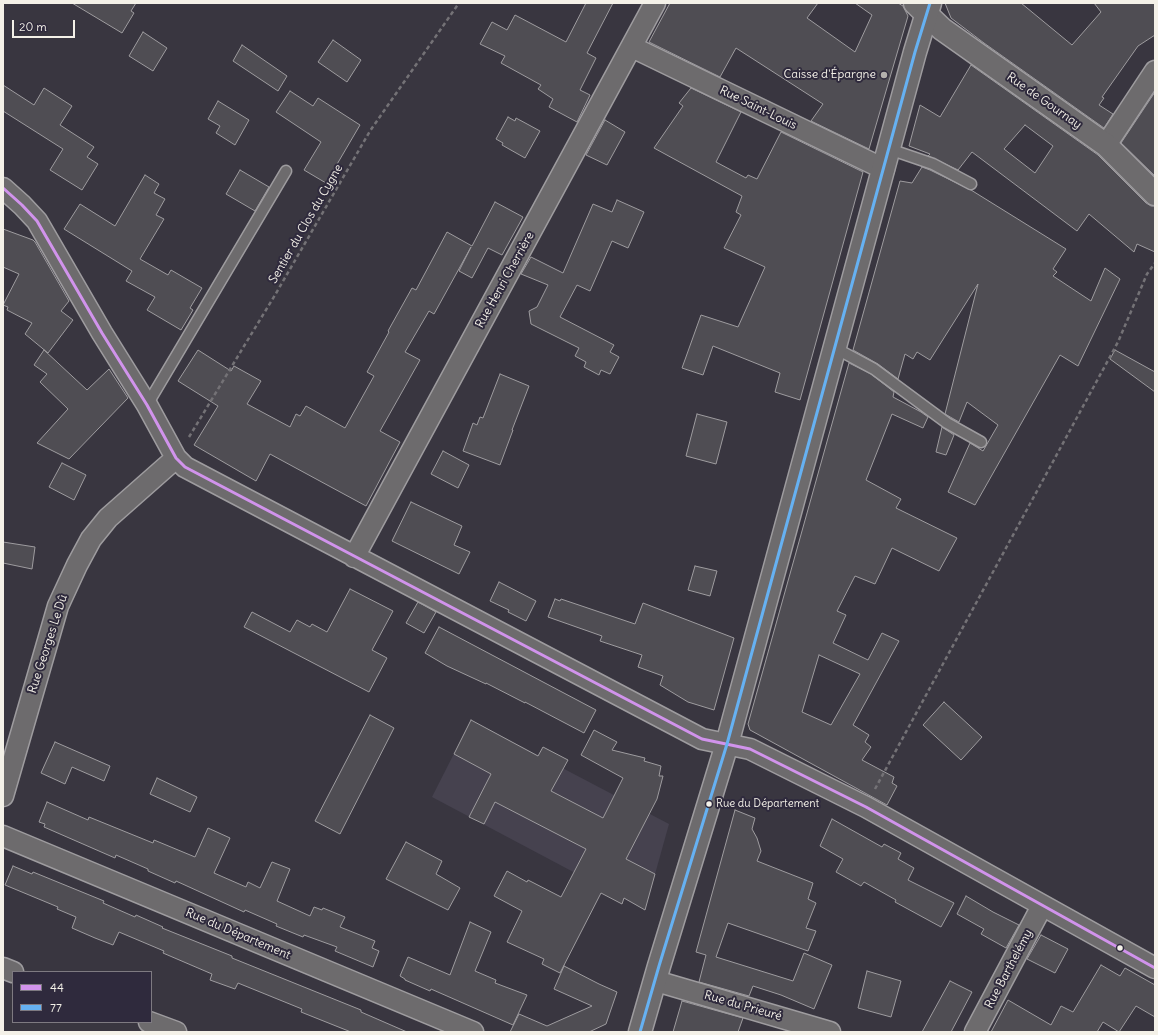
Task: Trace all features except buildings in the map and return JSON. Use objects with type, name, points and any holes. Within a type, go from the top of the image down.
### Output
[{"type":"main road","name":"Rue de Gournay","points":[[924,7],[942,29],[1106,145],[1155,194]]},
{"type":"main road","points":[[640,1032],[727,744],[915,52],[924,7]]},
{"type":"street","name":"Rue Henri Cherrière","points":[[354,557],[656,3]]},
{"type":"street","name":"Rue Saint-Louis","points":[[632,46],[886,159]]},
{"type":"street","points":[[1106,145],[1155,71]]},
{"type":"street","points":[[3,188],[37,221],[176,458],[185,467],[702,739],[750,749],[866,807],[1155,968]]},
{"type":"street","name":"Rue Georges Le Dû","points":[[3,796],[58,606],[77,565],[91,539],[108,518],[176,458]]},
{"type":"street","name":"Rue du Département","points":[[3,836],[473,1032]]},
{"type":"street","name":"Rue Barthelémy","points":[[975,1032],[1042,906]]},
{"type":"street","name":"Rue du Prieuré","points":[[656,980],[830,1032]]},
{"type":"street","points":[[152,1023],[176,1032]]},
{"type":"lane","points":[[886,159],[933,164],[971,184]]},
{"type":"lane","points":[[146,405],[286,171]]},
{"type":"lane","points":[[835,348],[874,369],[947,422],[980,442]]},
{"type":"path","name":"Sentier du Clos du Cygne","points":[[176,458],[275,295],[370,131],[459,3]]},
{"type":"path","points":[[866,807],[1114,349],[1147,274],[1155,263]]},
{"type":"shaded area","points":[[471,720],[669,824],[645,910],[432,797]]},
{"type":"transit line","name":"77","points":[[640,1032],[727,744],[915,52],[930,3]]},
{"type":"transit line","name":"44","points":[[3,188],[37,221],[102,333],[147,405],[176,458],[185,467],[702,739],[750,749],[866,807],[1155,968]]},
{"type":"place","name":"Caisse d'Épargne","points":[[884,75]]},
{"type":"place","name":"Rue du Département","points":[[709,804]]}]
